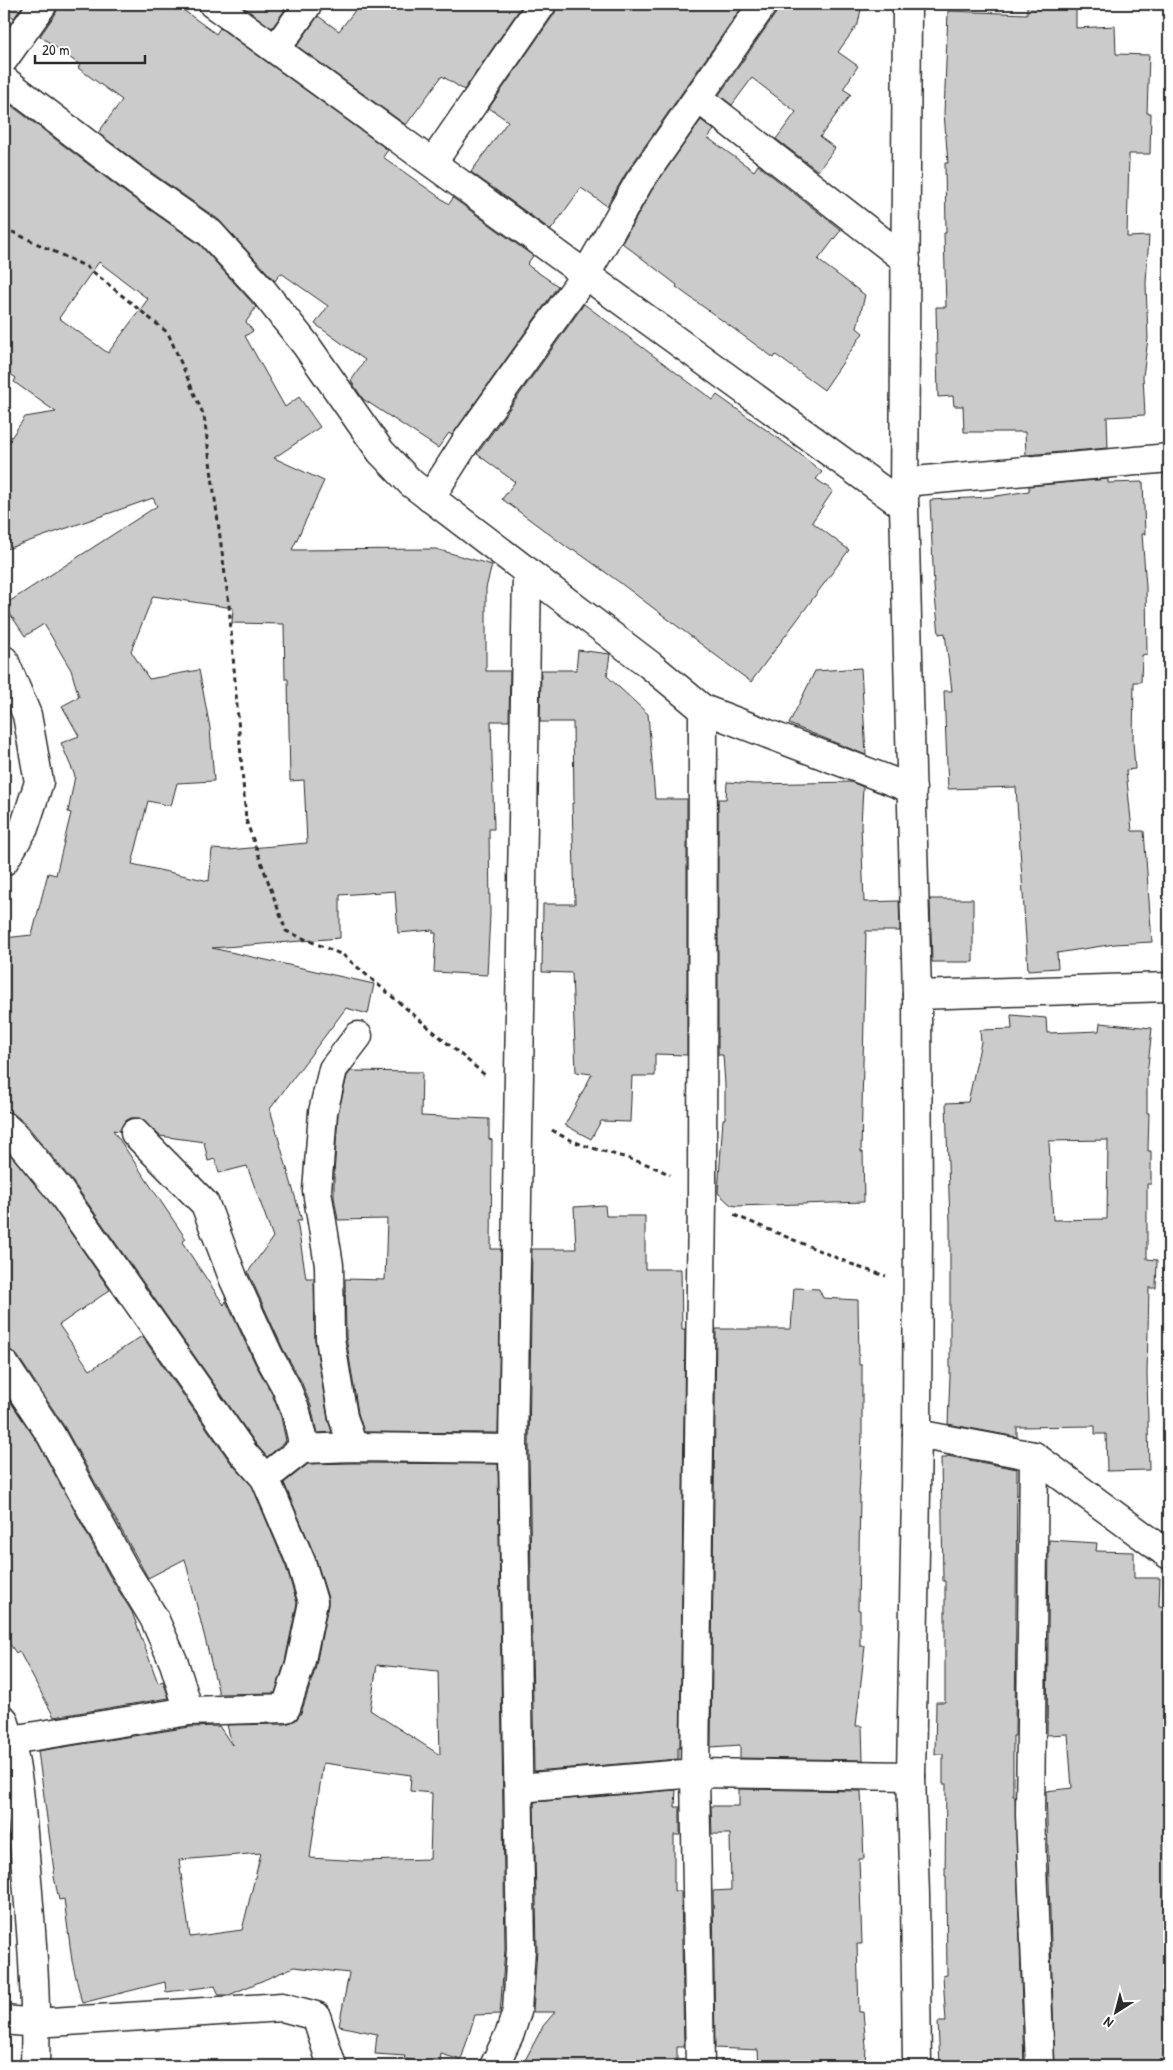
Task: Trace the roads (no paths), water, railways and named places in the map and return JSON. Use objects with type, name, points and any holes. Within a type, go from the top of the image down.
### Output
[{"type":"street","points":[[4,59],[43,4]]},
{"type":"street","points":[[213,4],[586,274],[904,494],[1169,458]]},
{"type":"street","points":[[276,49],[308,4]]},
{"type":"street","points":[[432,162],[542,4]]},
{"type":"street","points":[[430,498],[466,443],[586,274],[639,182],[763,4]]},
{"type":"street","points":[[907,4],[904,494],[917,995],[917,1434],[911,1776],[915,1895],[917,2066]]},
{"type":"street","points":[[4,80],[136,181],[210,233],[263,291],[306,345],[382,452],[411,483],[430,498],[650,665],[703,709],[912,789]]},
{"type":"street","points":[[698,98],[906,260]]},
{"type":"street","points":[[494,2066],[510,2033],[517,2011],[520,1988],[521,1949],[520,1788],[513,1449],[527,571]]},
{"type":"street","points":[[4,660],[27,715],[39,782],[24,828],[4,861]]},
{"type":"street","points":[[700,2066],[695,1773],[702,1199],[703,709]]},
{"type":"street","points":[[917,995],[1169,987]]},
{"type":"street","points":[[353,1446],[343,1416],[330,1338],[329,1265],[317,1191],[323,1112],[333,1070],[358,1036]]},
{"type":"street","points":[[4,1126],[60,1191],[244,1454],[265,1478],[301,1562],[314,1602],[300,1665],[286,1708],[189,1711],[7,1730],[20,1804],[30,1906],[36,2022],[35,2066]]},
{"type":"street","points":[[135,1133],[205,1204],[234,1280],[269,1356],[286,1387],[296,1412],[302,1438],[302,1449]]},
{"type":"street","points":[[4,1364],[51,1435],[123,1567],[154,1618],[174,1663],[189,1711]]},
{"type":"street","points":[[917,1434],[1034,1456],[1169,1555]]},
{"type":"street","points":[[265,1478],[302,1449],[353,1446],[513,1449]]},
{"type":"street","points":[[1034,1456],[1030,1815],[1040,2066]]},
{"type":"street","points":[[520,1788],[695,1773],[911,1776]]},
{"type":"street","points":[[4,2020],[36,2022],[282,2007],[316,2016],[332,2066]]}]
